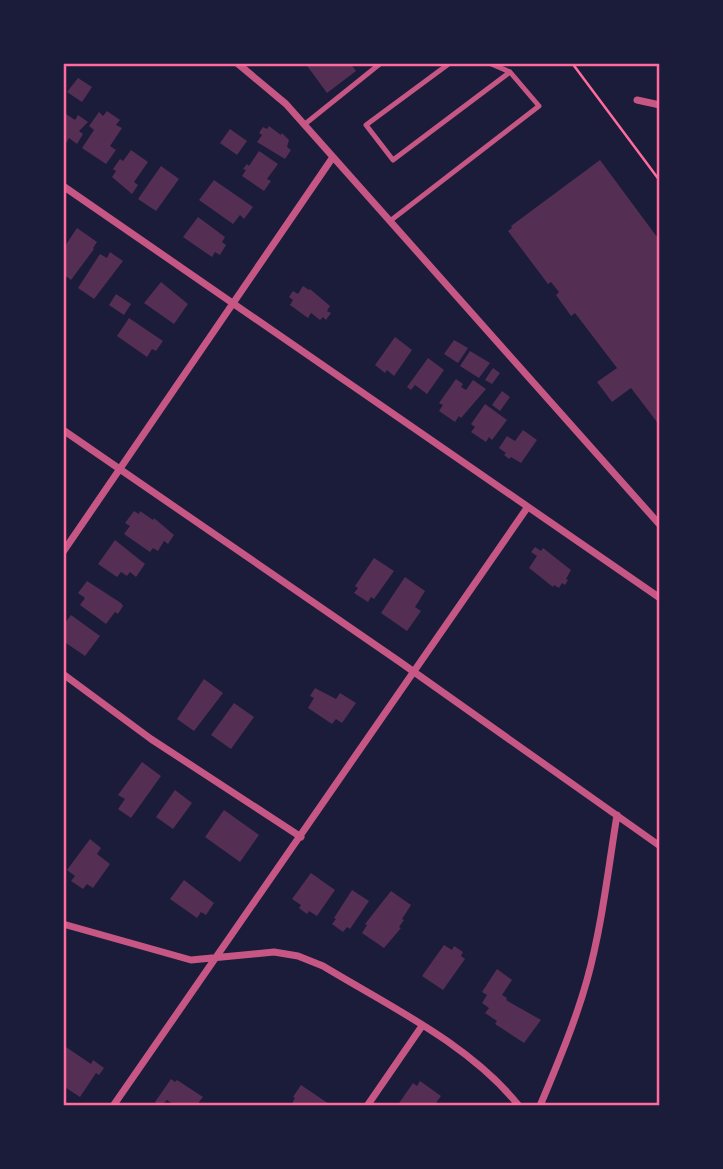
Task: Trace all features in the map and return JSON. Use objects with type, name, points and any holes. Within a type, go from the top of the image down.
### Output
[{"type":"street","points":[[237,63],[264,84],[304,124],[660,525]]},
{"type":"street","points":[[637,100],[660,104]]},
{"type":"street","points":[[63,552],[334,157]]},
{"type":"street","points":[[63,186],[660,598]]},
{"type":"street","points":[[63,429],[414,671],[660,846]]},
{"type":"street","points":[[113,1106],[302,837],[527,508]]},
{"type":"street","points":[[63,674],[151,739],[302,837]]},
{"type":"street","points":[[540,1106],[587,980],[617,815]]},
{"type":"street","points":[[63,924],[191,960],[274,952],[298,956],[323,966],[479,1064],[505,1088],[519,1106]]},
{"type":"street","points":[[367,1106],[422,1026]]},
{"type":"lane","points":[[304,124],[381,63]]},
{"type":"lane","points":[[450,63],[366,125],[393,160],[510,72]]},
{"type":"lane","points":[[390,221],[539,106],[510,72],[489,63]]},
{"type":"path","points":[[572,63],[660,181]]},
{"type":"building","points":[[305,63],[350,63],[356,71],[327,93]]},
{"type":"building","points":[[78,78],[92,87],[82,102],[67,92]]},
{"type":"building","points":[[107,111],[120,120],[116,125],[122,128],[110,146],[116,150],[106,164],[82,148],[94,130],[89,126],[99,112],[103,116]]},
{"type":"building","points":[[63,112],[75,120],[78,115],[88,122],[79,131],[83,134],[77,144],[69,138],[66,143],[63,141]]},
{"type":"building","points":[[269,126],[289,140],[287,147],[291,150],[285,159],[257,142],[263,127],[267,129]]},
{"type":"building","points":[[230,129],[247,141],[237,155],[220,143]]},
{"type":"building","points":[[131,150],[148,162],[134,182],[138,185],[132,194],[112,177],[116,171],[113,169],[120,159],[123,161]]},
{"type":"building","points":[[259,151],[278,164],[267,179],[271,181],[264,191],[242,176],[246,170],[243,169],[247,164],[249,166]]},
{"type":"building","points":[[600,160],[660,241],[660,426],[631,388],[612,402],[597,382],[617,368],[575,313],[571,316],[556,295],[559,292],[551,282],[548,284],[508,231],[511,226]]},
{"type":"building","points":[[161,166],[179,179],[156,211],[138,199]]},
{"type":"building","points":[[214,180],[253,207],[244,219],[240,215],[233,224],[199,200]]},
{"type":"building","points":[[198,217],[225,237],[222,242],[226,245],[220,255],[215,252],[212,257],[183,237]]},
{"type":"building","points":[[77,228],[97,242],[71,280],[63,274],[63,249]]},
{"type":"building","points":[[110,252],[123,261],[94,299],[78,288],[100,254],[107,258]]},
{"type":"building","points":[[161,282],[188,304],[174,324],[144,303]]},
{"type":"building","points":[[303,286],[330,306],[327,311],[331,313],[326,320],[323,317],[320,320],[311,313],[308,318],[290,305],[293,300],[289,297],[293,291],[298,294]]},
{"type":"building","points":[[116,294],[131,304],[124,315],[109,305]]},
{"type":"building","points":[[129,318],[163,341],[156,351],[152,349],[147,357],[117,336]]},
{"type":"building","points":[[395,337],[412,350],[394,376],[375,365]]},
{"type":"building","points":[[454,340],[468,348],[458,363],[444,354]]},
{"type":"building","points":[[470,351],[490,363],[479,378],[460,366]]},
{"type":"building","points":[[428,358],[444,370],[427,394],[415,385],[411,390],[407,387]]},
{"type":"building","points":[[493,368],[500,373],[492,384],[485,380]]},
{"type":"building","points":[[456,379],[466,390],[473,380],[486,389],[455,422],[439,411],[443,405],[439,403]]},
{"type":"building","points":[[502,391],[510,397],[500,411],[492,405]]},
{"type":"building","points":[[485,404],[507,420],[492,440],[489,437],[486,442],[471,432],[475,427],[471,424]]},
{"type":"building","points":[[523,430],[537,440],[521,463],[511,457],[509,459],[499,448],[507,436],[515,441]]},
{"type":"building","points":[[134,511],[139,514],[140,511],[153,520],[154,518],[174,535],[168,544],[164,541],[158,551],[153,548],[150,552],[124,534],[130,526],[125,523]]},
{"type":"building","points":[[115,540],[145,564],[136,577],[130,572],[127,576],[121,572],[117,577],[98,564]]},
{"type":"building","points":[[535,547],[541,551],[543,548],[571,570],[565,585],[562,583],[559,588],[554,585],[553,587],[529,568],[537,556],[531,552]]},
{"type":"building","points":[[374,558],[394,571],[374,599],[371,597],[368,602],[354,593],[358,588],[355,586]]},
{"type":"building","points":[[405,577],[425,591],[415,607],[421,611],[407,631],[381,613]]},
{"type":"building","points":[[87,581],[123,606],[106,624],[80,605],[85,598],[78,593]]},
{"type":"building","points":[[71,615],[100,636],[85,656],[63,641],[63,623]]},
{"type":"building","points":[[204,679],[223,693],[194,731],[177,719]]},
{"type":"building","points":[[315,688],[336,699],[340,693],[356,703],[342,723],[336,719],[332,724],[308,708],[314,698],[310,696]]},
{"type":"building","points":[[234,703],[254,717],[231,749],[211,735]]},
{"type":"building","points":[[142,762],[161,776],[131,818],[118,809],[125,799],[118,795]]},
{"type":"building","points":[[175,790],[192,803],[173,829],[156,817]]},
{"type":"building","points":[[224,810],[259,835],[240,862],[205,837]]},
{"type":"building","points":[[90,839],[101,848],[97,854],[110,864],[93,888],[87,884],[83,889],[71,881],[75,876],[67,870]]},
{"type":"building","points":[[311,873],[335,890],[317,916],[309,911],[307,914],[299,908],[301,905],[292,899]]},
{"type":"building","points":[[184,880],[214,903],[206,915],[201,912],[197,918],[170,899]]},
{"type":"building","points":[[352,890],[369,901],[350,929],[347,927],[343,932],[332,924]]},
{"type":"building","points":[[391,891],[411,905],[402,919],[401,928],[384,948],[362,933],[367,925],[365,924]]},
{"type":"building","points":[[444,945],[452,950],[454,946],[463,952],[461,956],[465,959],[443,990],[422,976]]},
{"type":"building","points":[[497,969],[512,980],[502,995],[506,1000],[541,1020],[524,1043],[495,1024],[497,1021],[485,1013],[489,1008],[482,1003],[487,995],[482,992]]},
{"type":"building","points":[[63,1045],[91,1064],[93,1060],[104,1068],[99,1075],[96,1073],[80,1097],[63,1086],[66,1082],[63,1080]]},
{"type":"building","points":[[171,1079],[203,1097],[196,1106],[176,1106],[167,1100],[161,1106],[155,1102]]},
{"type":"building","points":[[420,1081],[441,1096],[434,1106],[397,1106],[413,1083],[417,1086]]},
{"type":"building","points":[[301,1085],[332,1106],[291,1105]]}]
